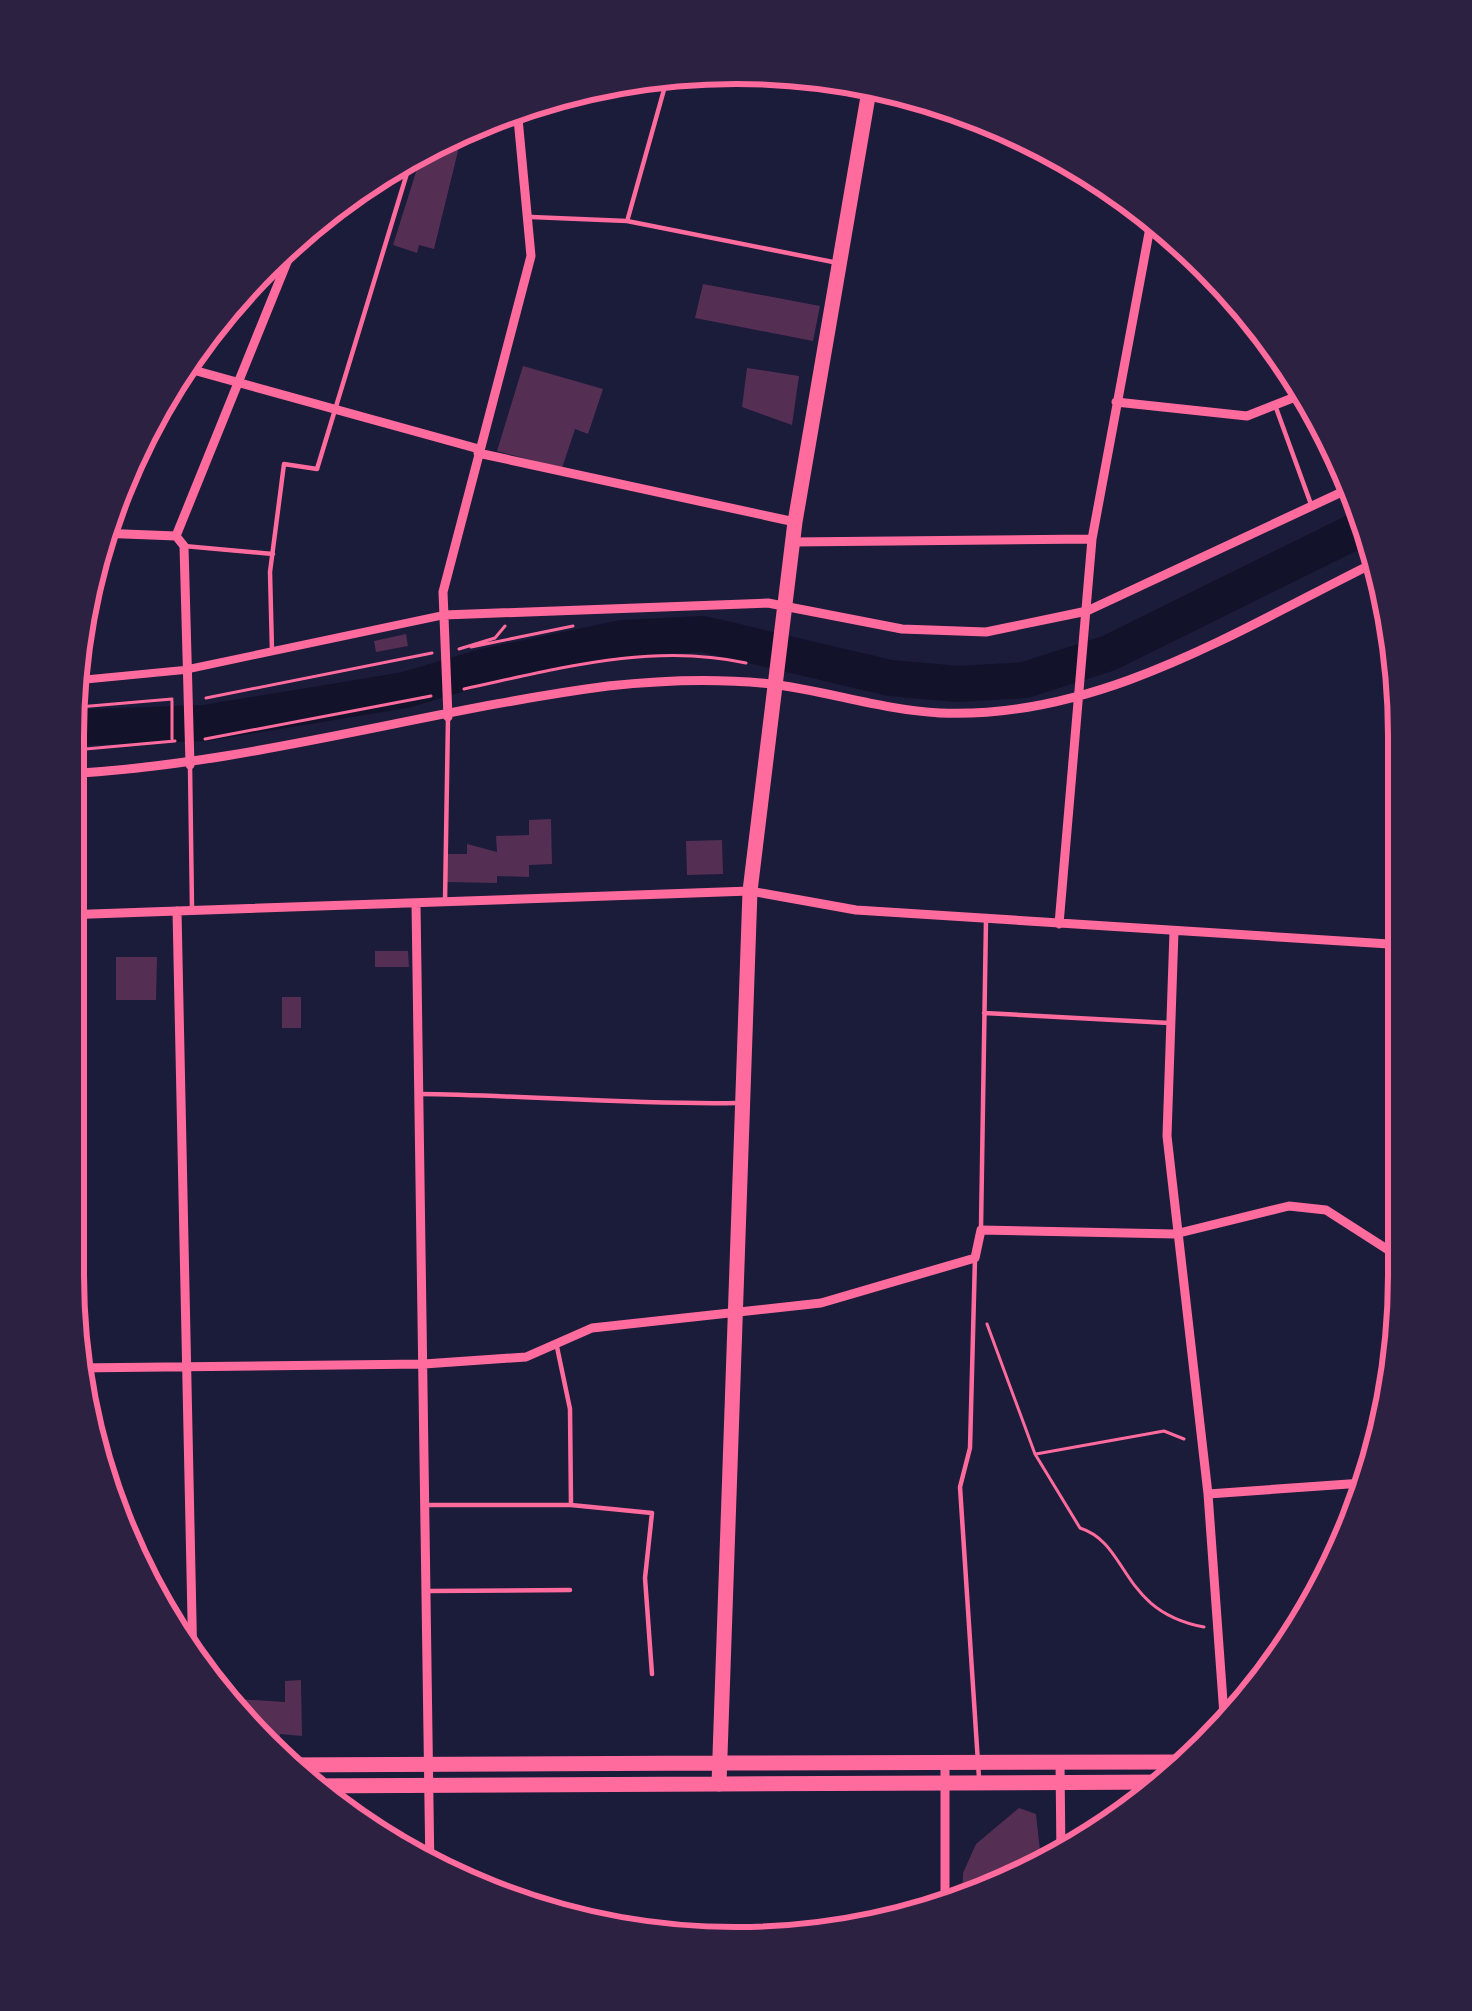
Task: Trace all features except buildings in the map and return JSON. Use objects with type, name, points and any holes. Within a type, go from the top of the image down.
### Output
[{"type":"main road","points":[[719,1784],[750,891],[782,609],[868,98]]},
{"type":"main road","points":[[306,1765],[1169,1762]]},
{"type":"main road","points":[[331,1785],[1144,1783]]},
{"type":"street","points":[[448,717],[442,592],[532,256],[532,217],[519,122]]},
{"type":"street","points":[[1059,924],[1092,539],[1149,232]]},
{"type":"street","points":[[189,759],[180,541],[238,379],[285,265]]},
{"type":"street","points":[[197,370],[479,451],[795,522]]},
{"type":"street","points":[[1116,402],[1247,416],[1293,398]]},
{"type":"street","points":[[87,679],[184,670],[444,615],[705,602],[884,626],[986,632],[1087,615],[1341,493]]},
{"type":"street","points":[[116,535],[180,541]]},
{"type":"street","points":[[792,542],[1092,539]]},
{"type":"street","points":[[84,771],[189,759],[605,687],[682,679],[774,680],[859,704],[936,713],[1015,710],[1080,693],[1190,654],[1366,567]]},
{"type":"street","points":[[84,914],[750,891],[856,910],[1388,944]]},
{"type":"street","points":[[416,903],[430,1850]]},
{"type":"street","points":[[177,911],[192,1634]]},
{"type":"street","points":[[1174,931],[1165,1091],[1175,1234],[1208,1495],[1224,1707]]},
{"type":"street","points":[[91,1368],[424,1364],[526,1357],[592,1328],[820,1303],[975,1258],[981,1229],[1175,1234],[1289,1206],[1326,1210],[1388,1250]]},
{"type":"street","points":[[1208,1495],[1353,1486]]},
{"type":"street","points":[[1060,1762],[1060,1841]]},
{"type":"street","points":[[945,1763],[945,1892]]},
{"type":"lane","points":[[627,221],[664,88]]},
{"type":"lane","points":[[272,652],[273,554],[284,464],[316,469],[407,173]]},
{"type":"lane","points":[[532,217],[627,221],[838,263]]},
{"type":"lane","points":[[1274,405],[1312,507]]},
{"type":"lane","points":[[180,541],[273,554]]},
{"type":"lane","points":[[446,902],[448,717]]},
{"type":"lane","points":[[189,759],[192,910]]},
{"type":"lane","points":[[981,1229],[986,920]]},
{"type":"lane","points":[[984,1013],[1169,1023]]},
{"type":"lane","points":[[419,1094],[558,1096],[633,1105],[742,1103]]},
{"type":"lane","points":[[975,1258],[970,1448],[960,1487],[979,1785]]},
{"type":"lane","points":[[557,1347],[570,1409],[571,1505]]},
{"type":"lane","points":[[426,1505],[571,1505],[652,1513],[645,1577],[652,1674]]},
{"type":"lane","points":[[427,1592],[570,1590]]},
{"type":"path","points":[[506,630],[471,645],[591,623]]},
{"type":"path","points":[[450,698],[580,665],[698,652],[746,663]]},
{"type":"path","points":[[85,706],[190,701],[416,656]]},
{"type":"path","points":[[580,665],[588,674]]},
{"type":"path","points":[[197,740],[434,696]]},
{"type":"path","points":[[84,749],[172,741],[172,699]]},
{"type":"path","points":[[971,1297],[988,1325],[1035,1454],[1080,1528],[1097,1534],[1145,1605],[1186,1624],[1220,1630]]},
{"type":"path","points":[[1035,1454],[1164,1431],[1203,1446]]},
{"type":"waterway","points":[[84,727],[205,723],[405,690],[483,667],[623,638],[703,634],[890,678],[958,684],[1025,680],[1109,653],[1355,532]]}]
